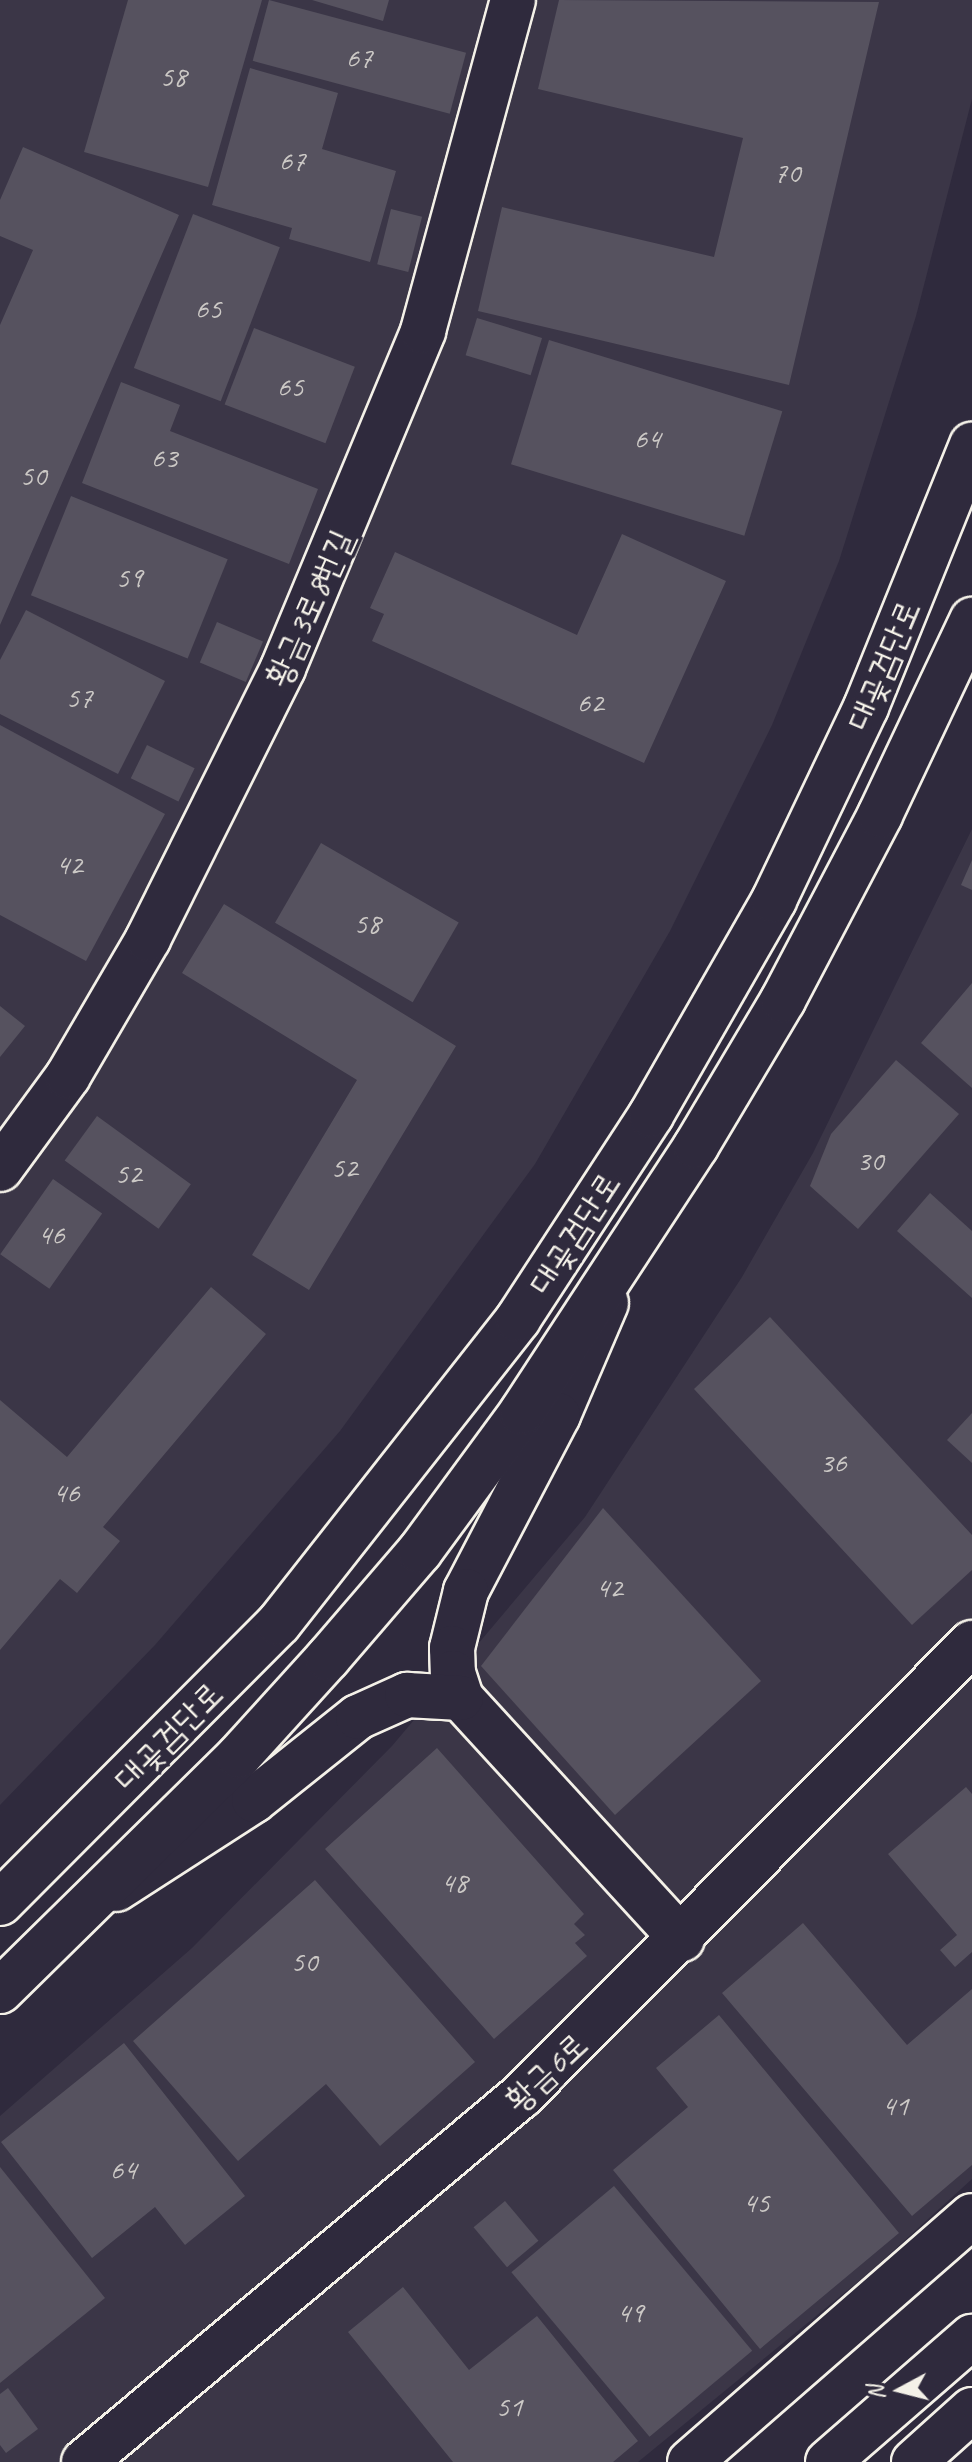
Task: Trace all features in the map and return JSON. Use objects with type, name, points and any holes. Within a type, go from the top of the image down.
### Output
[{"type":"main road","name":"황금3로8번길","points":[[0,1169],[68,1076],[148,939],[283,668],[423,331],[513,0]]},
{"type":"main road","name":"대곶검단로","points":[[0,1903],[279,1623],[518,1319],[651,1115],[774,900],[866,707],[972,445]]},
{"type":"main road","name":"대곶검단로","points":[[0,1991],[239,1756],[420,1551],[522,1412],[783,1000],[880,815],[972,620]]},
{"type":"main road","points":[[629,1246],[558,1415],[466,1591],[452,1648],[461,1698],[682,1939]]},
{"type":"main road","name":"황금6로","points":[[84,2462],[431,2176],[600,2022],[972,1643]]},
{"type":"main road","points":[[85,1908],[223,1821],[358,1717],[407,1695],[461,1698]]},
{"type":"main road","points":[[690,2462],[972,2216]]},
{"type":"main road","points":[[828,2462],[972,2337]]},
{"type":"main road","points":[[914,2462],[972,2410]]},
{"type":"shaded area","points":[[0,0],[972,0],[972,99],[916,316],[839,561],[772,725],[670,931],[535,1164],[340,1431],[155,1645],[0,1805]]},
{"type":"shaded area","points":[[972,829],[972,2179],[871,2271],[638,2462],[0,2462],[0,2116],[192,1948],[392,1746],[585,1517],[742,1277],[813,1153]]},
{"type":"building","points":[[128,0],[262,0],[208,187],[84,152]]},
{"type":"building","points":[[269,0],[466,53],[450,114],[253,61]]},
{"type":"building","points":[[312,0],[389,0],[383,21]]},
{"type":"building","points":[[559,0],[879,2],[789,385],[478,311],[502,207],[714,257],[743,138],[538,89]]},
{"type":"building","points":[[250,68],[338,93],[322,149],[396,171],[370,262],[289,239],[292,228],[212,205]]},
{"type":"building","points":[[23,147],[179,215],[0,625],[0,325],[33,250],[0,236],[0,200]]},
{"type":"building","points":[[391,209],[422,217],[408,272],[377,264]]},
{"type":"building","points":[[193,214],[280,247],[221,401],[134,368]]},
{"type":"building","points":[[477,318],[542,338],[531,375],[466,355]]},
{"type":"building","points":[[254,328],[355,367],[325,443],[225,405]]},
{"type":"building","points":[[549,340],[782,411],[744,536],[511,464]]},
{"type":"building","points":[[121,382],[180,405],[170,431],[318,489],[289,564],[82,483]]},
{"type":"building","points":[[71,496],[228,559],[188,659],[31,595]]},
{"type":"building","points":[[622,534],[726,581],[644,763],[372,641],[384,614],[370,608],[395,552],[577,635]]},
{"type":"building","points":[[26,610],[165,681],[118,774],[0,714],[0,660]]},
{"type":"building","points":[[217,622],[263,642],[246,682],[200,663]]},
{"type":"building","points":[[0,725],[165,814],[86,961],[0,915]]},
{"type":"building","points":[[147,745],[195,768],[178,801],[131,778]]},
{"type":"building","points":[[321,843],[459,922],[413,1002],[275,923]]},
{"type":"building","points":[[972,860],[972,890],[961,885]]},
{"type":"building","points":[[224,904],[456,1046],[309,1290],[252,1255],[357,1080],[182,973]]},
{"type":"building","points":[[972,983],[972,1088],[921,1043]]},
{"type":"building","points":[[0,1006],[25,1026],[0,1057]]},
{"type":"building","points":[[896,1060],[959,1114],[858,1229],[810,1186],[831,1134]]},
{"type":"building","points":[[97,1116],[191,1184],[159,1229],[65,1160]]},
{"type":"building","points":[[53,1179],[102,1213],[49,1289],[0,1254]]},
{"type":"building","points":[[930,1193],[972,1231],[972,1298],[897,1231]]},
{"type":"building","points":[[211,1287],[266,1334],[103,1527],[120,1541],[77,1593],[60,1579],[0,1650],[0,1400],[67,1457]]},
{"type":"building","points":[[770,1317],[972,1535],[972,1570],[912,1625],[694,1389]]},
{"type":"building","points":[[972,1413],[972,1463],[947,1440]]},
{"type":"building","points":[[603,1508],[761,1681],[615,1815],[481,1666]]},
{"type":"building","points":[[437,1748],[584,1914],[574,1924],[585,1935],[575,1943],[587,1956],[494,2039],[325,1849]]},
{"type":"building","points":[[966,1787],[972,1794],[972,1952],[955,1967],[940,1950],[957,1935],[888,1854]]},
{"type":"building","points":[[315,1880],[475,2062],[380,2146],[326,2084],[238,2161],[133,2041]]},
{"type":"building","points":[[803,1923],[907,2045],[972,1989],[972,2165],[912,2216],[722,1993]]},
{"type":"building","points":[[719,2015],[899,2233],[760,2349],[613,2170],[688,2107],[656,2068]]},
{"type":"building","points":[[124,2043],[245,2196],[185,2245],[155,2207],[92,2258],[1,2142]]},
{"type":"building","points":[[0,2167],[105,2298],[0,2383]]},
{"type":"building","points":[[614,2186],[752,2351],[650,2437],[511,2272]]},
{"type":"building","points":[[505,2201],[538,2241],[507,2267],[474,2227]]},
{"type":"building","points":[[403,2287],[469,2370],[537,2316],[638,2441],[613,2462],[453,2462],[348,2332]]},
{"type":"building","points":[[8,2388],[38,2429],[6,2453],[0,2445],[0,2394]]}]
